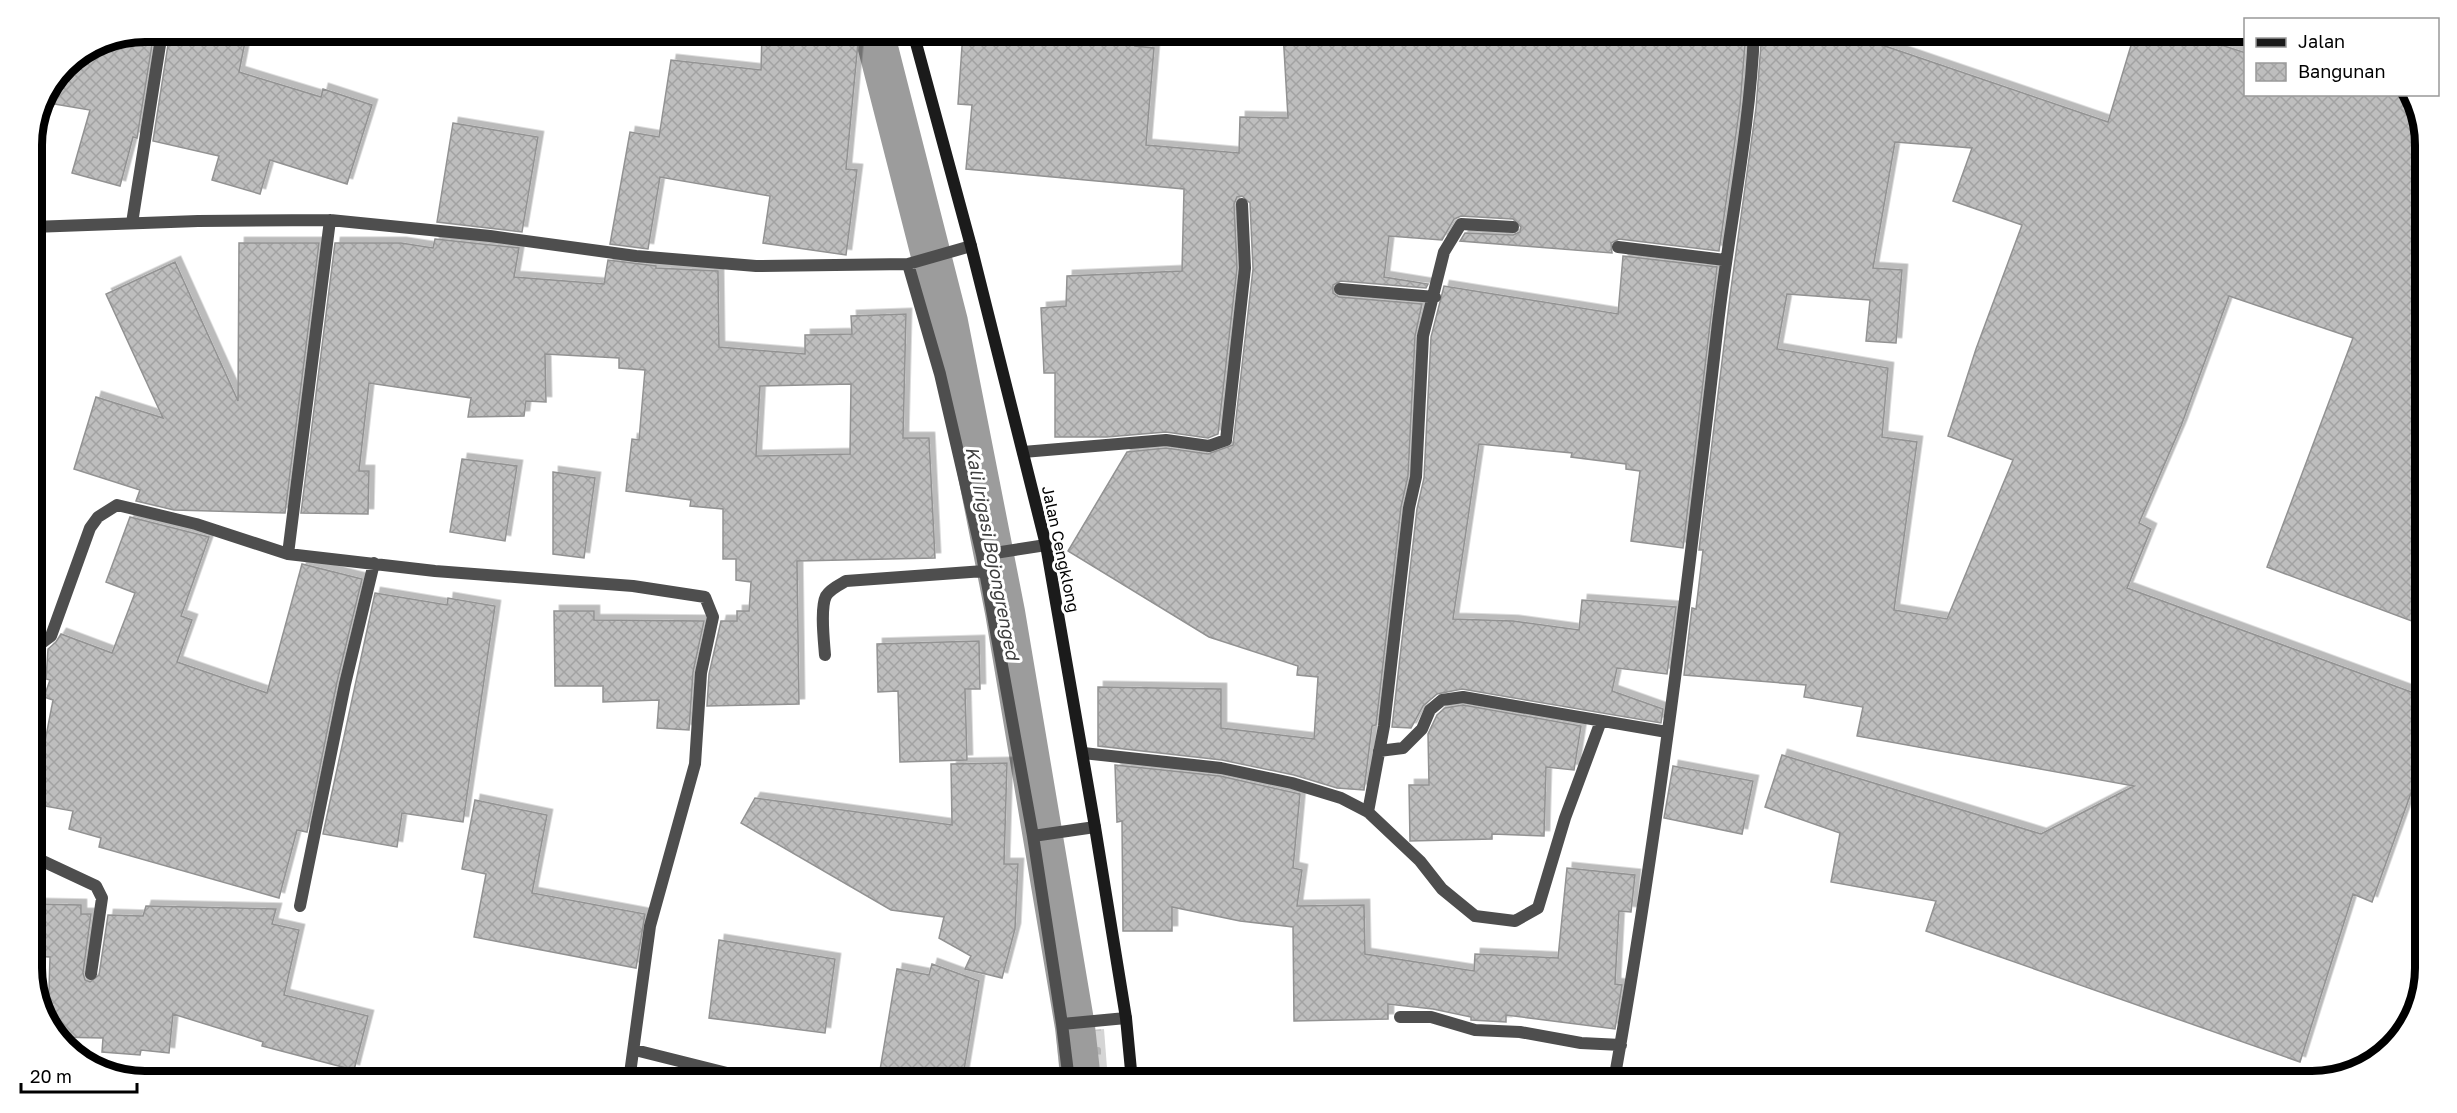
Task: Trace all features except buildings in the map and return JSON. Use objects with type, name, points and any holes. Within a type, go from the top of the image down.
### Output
[{"type":"main road","name":"Jalan Cengklong","points":[[916,42],[971,246],[1023,452],[1083,753],[1126,1018],[1131,1071]]},
{"type":"street","points":[[132,223],[160,42]]},
{"type":"street","points":[[1616,1071],[1687,597],[1725,260],[1752,80],[1754,42]]},
{"type":"street","points":[[1023,452],[1166,440],[1209,446],[1226,440],[1245,268],[1242,204]]},
{"type":"street","points":[[288,554],[330,220]]},
{"type":"street","points":[[42,227],[330,220],[490,236],[636,256],[756,266],[908,264],[925,257],[971,246]]},
{"type":"street","points":[[1368,812],[1379,752],[1409,508],[1416,477],[1424,336],[1444,252],[1461,224],[1513,227]]},
{"type":"street","points":[[1618,247],[1725,260]]},
{"type":"street","points":[[908,264],[940,374],[984,555],[984,571],[1036,835],[1066,1024],[1068,1071]]},
{"type":"street","points":[[1340,289],[1435,297]]},
{"type":"street","points":[[42,641],[51,636],[90,528],[98,517],[117,505],[196,524],[288,554],[633,586],[705,597],[713,617],[701,673],[695,764],[650,926],[631,1071]]},
{"type":"street","points":[[984,555],[1042,546]]},
{"type":"street","points":[[300,906],[345,684],[374,563]]},
{"type":"street","points":[[825,655],[823,632],[826,597],[840,584],[855,580],[984,571]]},
{"type":"street","points":[[1379,752],[1403,748],[1422,729],[1430,710],[1442,700],[1463,697],[1667,732]]},
{"type":"street","points":[[1083,753],[1221,768],[1292,783],[1341,798],[1368,812],[1420,861],[1442,889],[1474,916],[1515,921],[1538,908],[1565,818],[1601,721]]},
{"type":"street","points":[[1036,835],[1095,827]]},
{"type":"street","points":[[42,861],[96,886],[102,897],[91,974]]},
{"type":"street","points":[[1400,1017],[1431,1017],[1475,1030],[1520,1032],[1581,1043],[1621,1045]]},
{"type":"street","points":[[1066,1024],[1126,1018]]},
{"type":"street","points":[[635,1050],[716,1071]]},
{"type":"green space","points":[[1104,1029],[1107,1071],[1059,1071],[1056,1033]]},
{"type":"waterway","name":"Kali Irigasi Bojongrenged","points":[[877,42],[948,322],[1005,612],[1075,1027],[1080,1071]]}]
